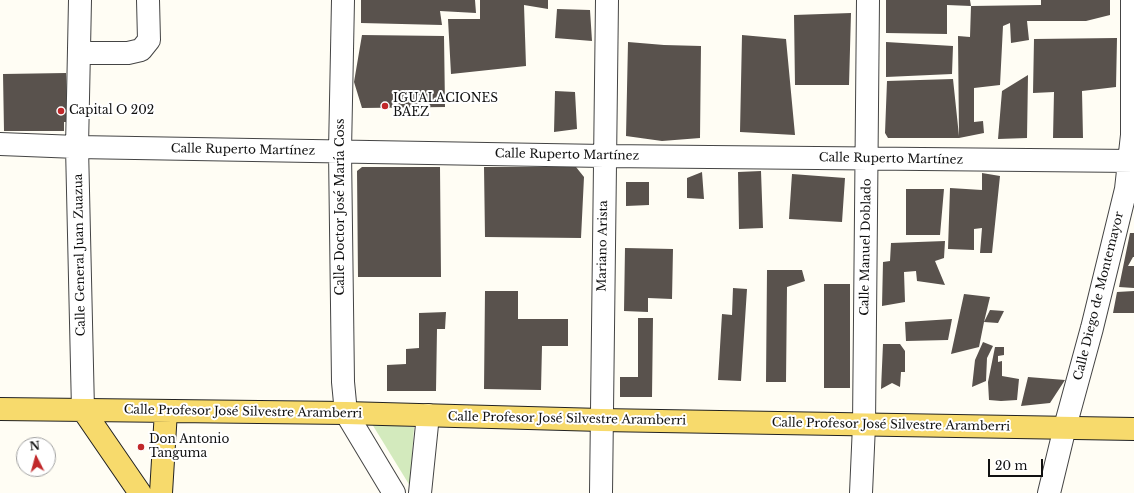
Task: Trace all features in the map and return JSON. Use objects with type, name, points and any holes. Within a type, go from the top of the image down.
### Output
[{"type":"main road","name":"Calle Profesor José Silvestre Aramberri","points":[[0,409],[346,413],[601,420],[1134,428]]},
{"type":"main road","points":[[83,410],[140,493]]},
{"type":"main road","points":[[161,493],[166,411]]},
{"type":"street","name":"Calle General Juan Zuazua","points":[[80,0],[78,147],[83,410]]},
{"type":"street","points":[[79,53],[128,53],[141,50],[149,40],[148,0]]},
{"type":"street","name":"Calle Doctor José María Coss","points":[[343,0],[340,151],[343,382],[346,413]]},
{"type":"street","name":"Mariano Arista","points":[[601,493],[607,0]]},
{"type":"street","name":"Calle Manuel Doblado","points":[[861,493],[864,425],[868,0]]},
{"type":"street","name":"Calle Diego de Montemayor","points":[[1050,493],[1064,427],[1092,328],[1132,161],[1132,0]]},
{"type":"street","name":"Calle Ruperto Martínez","points":[[0,144],[78,147],[604,156],[1132,161]]},
{"type":"street","points":[[346,413],[394,493]]},
{"type":"street","points":[[420,493],[428,416]]},
{"type":"green space","points":[[372,424],[414,427],[410,486]]},
{"type":"building","points":[[361,0],[475,0],[476,13],[440,11],[442,25],[361,23]]},
{"type":"building","points":[[480,0],[548,0],[548,9],[524,5],[526,66],[451,74],[448,19],[480,19]]},
{"type":"building","points":[[886,0],[970,0],[971,6],[947,5],[947,34],[886,33]]},
{"type":"building","points":[[1041,0],[1110,0],[1110,15],[1086,21],[1027,21],[1029,40],[1011,43],[1010,23],[1003,26],[1000,85],[974,88],[974,122],[983,121],[984,133],[959,138],[888,138],[885,133],[887,81],[953,79],[959,136],[958,36],[970,37],[971,6],[1041,5]]},
{"type":"building","points":[[557,9],[590,10],[592,41],[555,38]]},
{"type":"building","points":[[851,13],[849,85],[795,85],[794,15]]},
{"type":"building","points":[[362,35],[444,36],[445,107],[362,108],[354,82]]},
{"type":"building","points":[[742,35],[786,39],[795,135],[740,132]]},
{"type":"building","points":[[1117,38],[1116,87],[1082,91],[1083,138],[1053,138],[1054,92],[1033,93],[1034,39]]},
{"type":"building","points":[[628,42],[701,46],[700,138],[662,141],[626,136]]},
{"type":"building","points":[[886,42],[953,46],[952,74],[886,77]]},
{"type":"building","points":[[66,73],[68,122],[64,122],[64,131],[4,131],[3,74]]},
{"type":"building","points":[[1028,75],[1027,138],[998,139],[1002,91]]},
{"type":"building","points":[[555,91],[575,92],[577,129],[554,132]]},
{"type":"building","points":[[362,167],[440,167],[441,277],[358,277],[357,171]]},
{"type":"building","points":[[484,167],[576,167],[584,177],[581,238],[485,237]]},
{"type":"building","points":[[761,171],[763,228],[739,229],[738,172]]},
{"type":"building","points":[[702,172],[704,199],[687,198],[687,178]]},
{"type":"building","points":[[982,173],[1000,176],[992,253],[980,253],[982,228],[974,229],[974,250],[948,249],[950,188],[982,190]]},
{"type":"building","points":[[792,174],[845,178],[842,222],[789,219]]},
{"type":"building","points":[[626,182],[649,182],[649,205],[626,206]]},
{"type":"building","points":[[906,189],[944,189],[940,235],[906,235]]},
{"type":"building","points":[[1130,233],[1134,233],[1134,257],[1128,266],[1134,266],[1134,288],[1119,287]]},
{"type":"building","points":[[945,241],[944,258],[935,261],[945,285],[917,281],[916,271],[904,272],[905,302],[882,306],[883,262],[890,261],[891,243]]},
{"type":"building","points":[[625,248],[673,249],[672,299],[648,298],[648,312],[624,311]]},
{"type":"building","points":[[767,270],[802,270],[805,281],[787,287],[786,382],[766,382]]},
{"type":"building","points":[[824,284],[850,284],[850,388],[824,388]]},
{"type":"building","points":[[733,288],[747,289],[741,381],[718,380],[722,314],[732,315]]},
{"type":"building","points":[[485,291],[518,291],[518,319],[568,319],[568,346],[542,346],[541,390],[484,389]]},
{"type":"building","points":[[1134,291],[1134,313],[1113,313],[1117,292]]},
{"type":"building","points":[[964,294],[990,297],[979,347],[951,354]]},
{"type":"building","points":[[990,310],[1004,311],[998,323],[984,322]]},
{"type":"building","points":[[446,312],[445,329],[437,329],[436,391],[387,391],[387,365],[406,364],[406,349],[419,348],[419,313]]},
{"type":"building","points":[[638,318],[653,318],[652,397],[620,397],[620,377],[638,377]]},
{"type":"building","points":[[952,319],[948,340],[906,341],[905,322]]},
{"type":"building","points":[[983,342],[993,346],[987,358],[986,381],[972,387],[975,360]]},
{"type":"building","points":[[883,344],[900,344],[905,351],[905,372],[901,372],[900,387],[892,383],[881,389]]},
{"type":"building","points":[[995,347],[1004,347],[1004,355],[998,356],[998,362],[1002,361],[1002,376],[1019,379],[1017,400],[989,400],[988,382]]},
{"type":"building","points":[[1028,377],[1065,380],[1050,403],[1021,406]]},
{"type":"place","name":"IGUALACIONES BAEZ","points":[[385,106]]},
{"type":"place","name":"Capital O 202","points":[[61,111]]},
{"type":"place","name":"Don Antonio Tanguma","points":[[141,447]]}]
